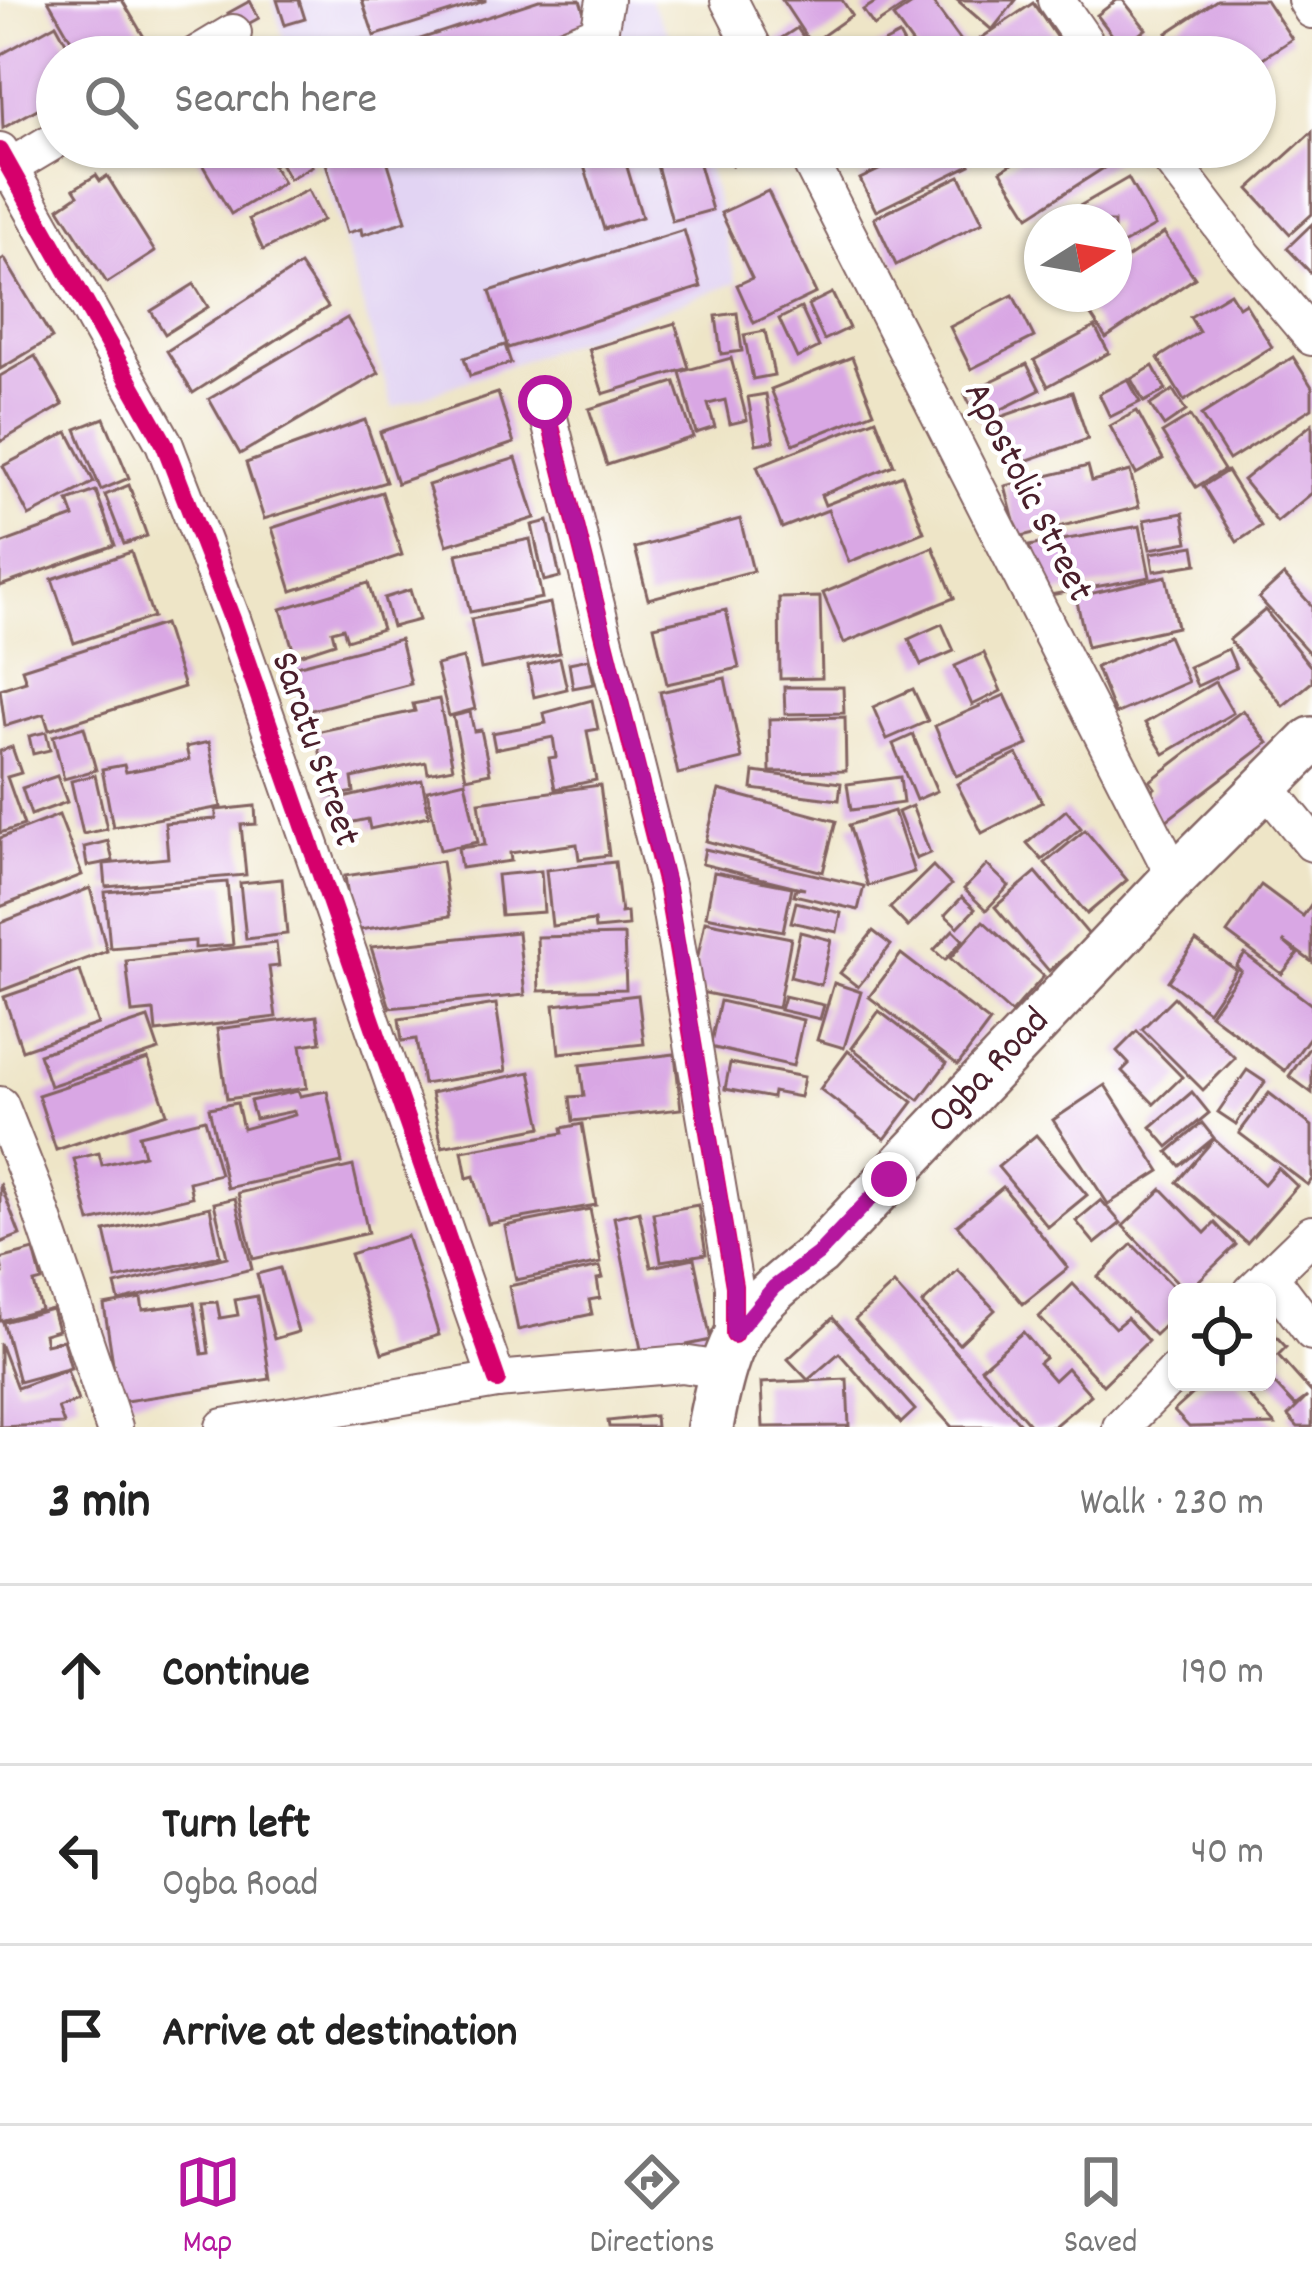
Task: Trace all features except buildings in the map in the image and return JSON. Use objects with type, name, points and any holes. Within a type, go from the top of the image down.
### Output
[{"type":"main road","name":"Ogba Road","points":[[728,1353],[755,1307],[818,1254],[1174,877],[1312,740]]},
{"type":"main road","points":[[710,1427],[728,1353]]},
{"type":"street","points":[[592,36],[599,33],[604,0]]},
{"type":"street","points":[[729,0],[747,36]]},
{"type":"street","points":[[1057,0],[1081,36]]},
{"type":"street","points":[[1306,0],[1312,10]]},
{"type":"street","points":[[228,36],[233,33]]},
{"type":"street","points":[[4,164],[36,149]]},
{"type":"street","name":"Saratu Street","points":[[4,164],[164,443],[232,619],[496,1380]]},
{"type":"street","name":"Apostolic Street","points":[[814,168],[1174,877]]},
{"type":"street","points":[[1177,168],[1312,337]]},
{"type":"street","points":[[224,1427],[496,1380],[682,1364],[728,1353],[734,1286],[668,889],[545,402]]},
{"type":"street","points":[[1267,788],[1312,843]]},
{"type":"street","points":[[0,1105],[35,1193],[114,1427]]},
{"type":"street","points":[[1261,1283],[1312,1234]]},
{"type":"street","points":[[1276,1299],[1312,1332]]},
{"type":"street","points":[[1121,1427],[1168,1379]]},
{"type":"shaded area","points":[[272,0],[650,0],[670,36],[283,36]]},
{"type":"shaded area","points":[[322,168],[708,168],[737,282],[393,408]]},
{"type":"cycle path","points":[[0,151],[164,443],[232,619],[497,1380]]},
{"type":"cycle path","points":[[545,402],[667,889],[734,1286],[734,1335]]},
{"type":"route","points":[[545,402],[668,889],[734,1286],[734,1335],[774,1287],[818,1254],[889,1179]]}]
